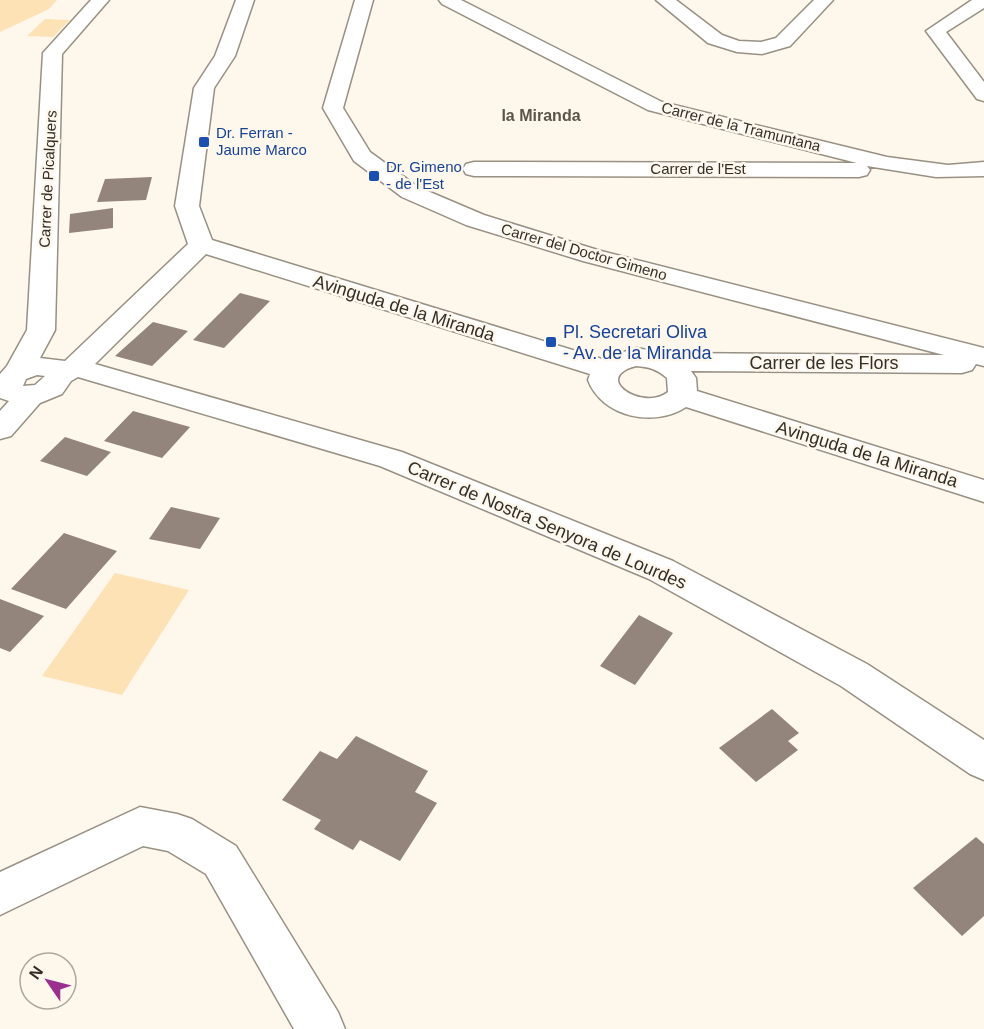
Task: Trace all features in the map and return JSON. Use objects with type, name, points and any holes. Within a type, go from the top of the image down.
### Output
[{"type":"street","name":"Carrer de Picalquers","points":[[14,384],[41,330],[53,53],[100,0]]},
{"type":"street","points":[[2,427],[14,384],[50,389],[201,245],[187,206],[204,88],[225,56],[245,0]]},
{"type":"street","name":"Carrer del Doctor Gimeno","points":[[364,0],[333,108],[362,156],[410,192],[485,224],[592,256],[984,357]]},
{"type":"street","name":"Carrer de la Tramuntana","points":[[448,0],[656,106],[887,164],[922,170],[966,172],[984,169]]},
{"type":"street","points":[[665,0],[715,39],[737,46],[762,48],[783,42],[824,0]]},
{"type":"street","points":[[984,0],[935,31],[984,95]]},
{"type":"street","name":"Carrer de l'Est","points":[[474,169],[922,170]]},
{"type":"street","name":"Avinguda de la Miranda","points":[[201,245],[606,370]]},
{"type":"street","points":[[636,357],[664,362],[683,377],[685,388],[681,396],[668,405],[650,409],[620,403],[604,388],[602,379],[606,370],[615,362],[636,357]]},
{"type":"street","name":"Carrer de les Flors","points":[[664,362],[984,364]]},
{"type":"street","name":"Carrer de Nostra Senyora de Lourdes","points":[[67,371],[391,459],[661,570],[854,675],[984,762]]},
{"type":"street","name":"Avinguda de la Miranda","points":[[681,396],[984,491]]},
{"type":"street","points":[[0,894],[140,826],[177,832],[221,860],[321,1029]]},
{"type":"shaded area","points":[[0,0],[57,0],[49,9],[0,32]]},
{"type":"shaded area","points":[[45,19],[70,20],[53,37],[27,36]]},
{"type":"shaded area","points":[[115,573],[189,590],[122,695],[42,676]]},
{"type":"building","points":[[152,177],[146,200],[97,202],[105,179]]},
{"type":"building","points":[[113,208],[113,228],[69,233],[70,214]]},
{"type":"building","points":[[240,293],[270,301],[224,348],[193,340]]},
{"type":"building","points":[[153,322],[188,331],[152,366],[115,356]]},
{"type":"building","points":[[133,411],[190,427],[162,458],[104,441]]},
{"type":"building","points":[[65,437],[111,452],[87,476],[40,461]]},
{"type":"building","points":[[171,507],[220,518],[200,549],[149,539]]},
{"type":"building","points":[[64,533],[117,551],[66,609],[11,589]]},
{"type":"building","points":[[0,599],[44,616],[10,652],[0,648]]},
{"type":"building","points":[[639,615],[673,633],[635,685],[600,666]]},
{"type":"building","points":[[772,709],[799,733],[788,741],[798,750],[756,782],[719,748]]},
{"type":"building","points":[[356,736],[428,771],[415,792],[437,803],[400,861],[360,840],[353,850],[314,829],[321,820],[282,800],[320,751],[337,759]]},
{"type":"building","points":[[976,837],[984,844],[984,916],[962,936],[913,888]]},
{"type":"place","name":"Dr. Ferran - Jaume Marco","points":[[204,142]]},
{"type":"place","name":"Dr. Gimeno - de l'Est","points":[[374,176]]},
{"type":"place","name":"Pl. Secretari Oliva - Av. de la Miranda","points":[[551,342]]},
{"type":"district","name":"la Miranda","points":[[541,115]]}]
